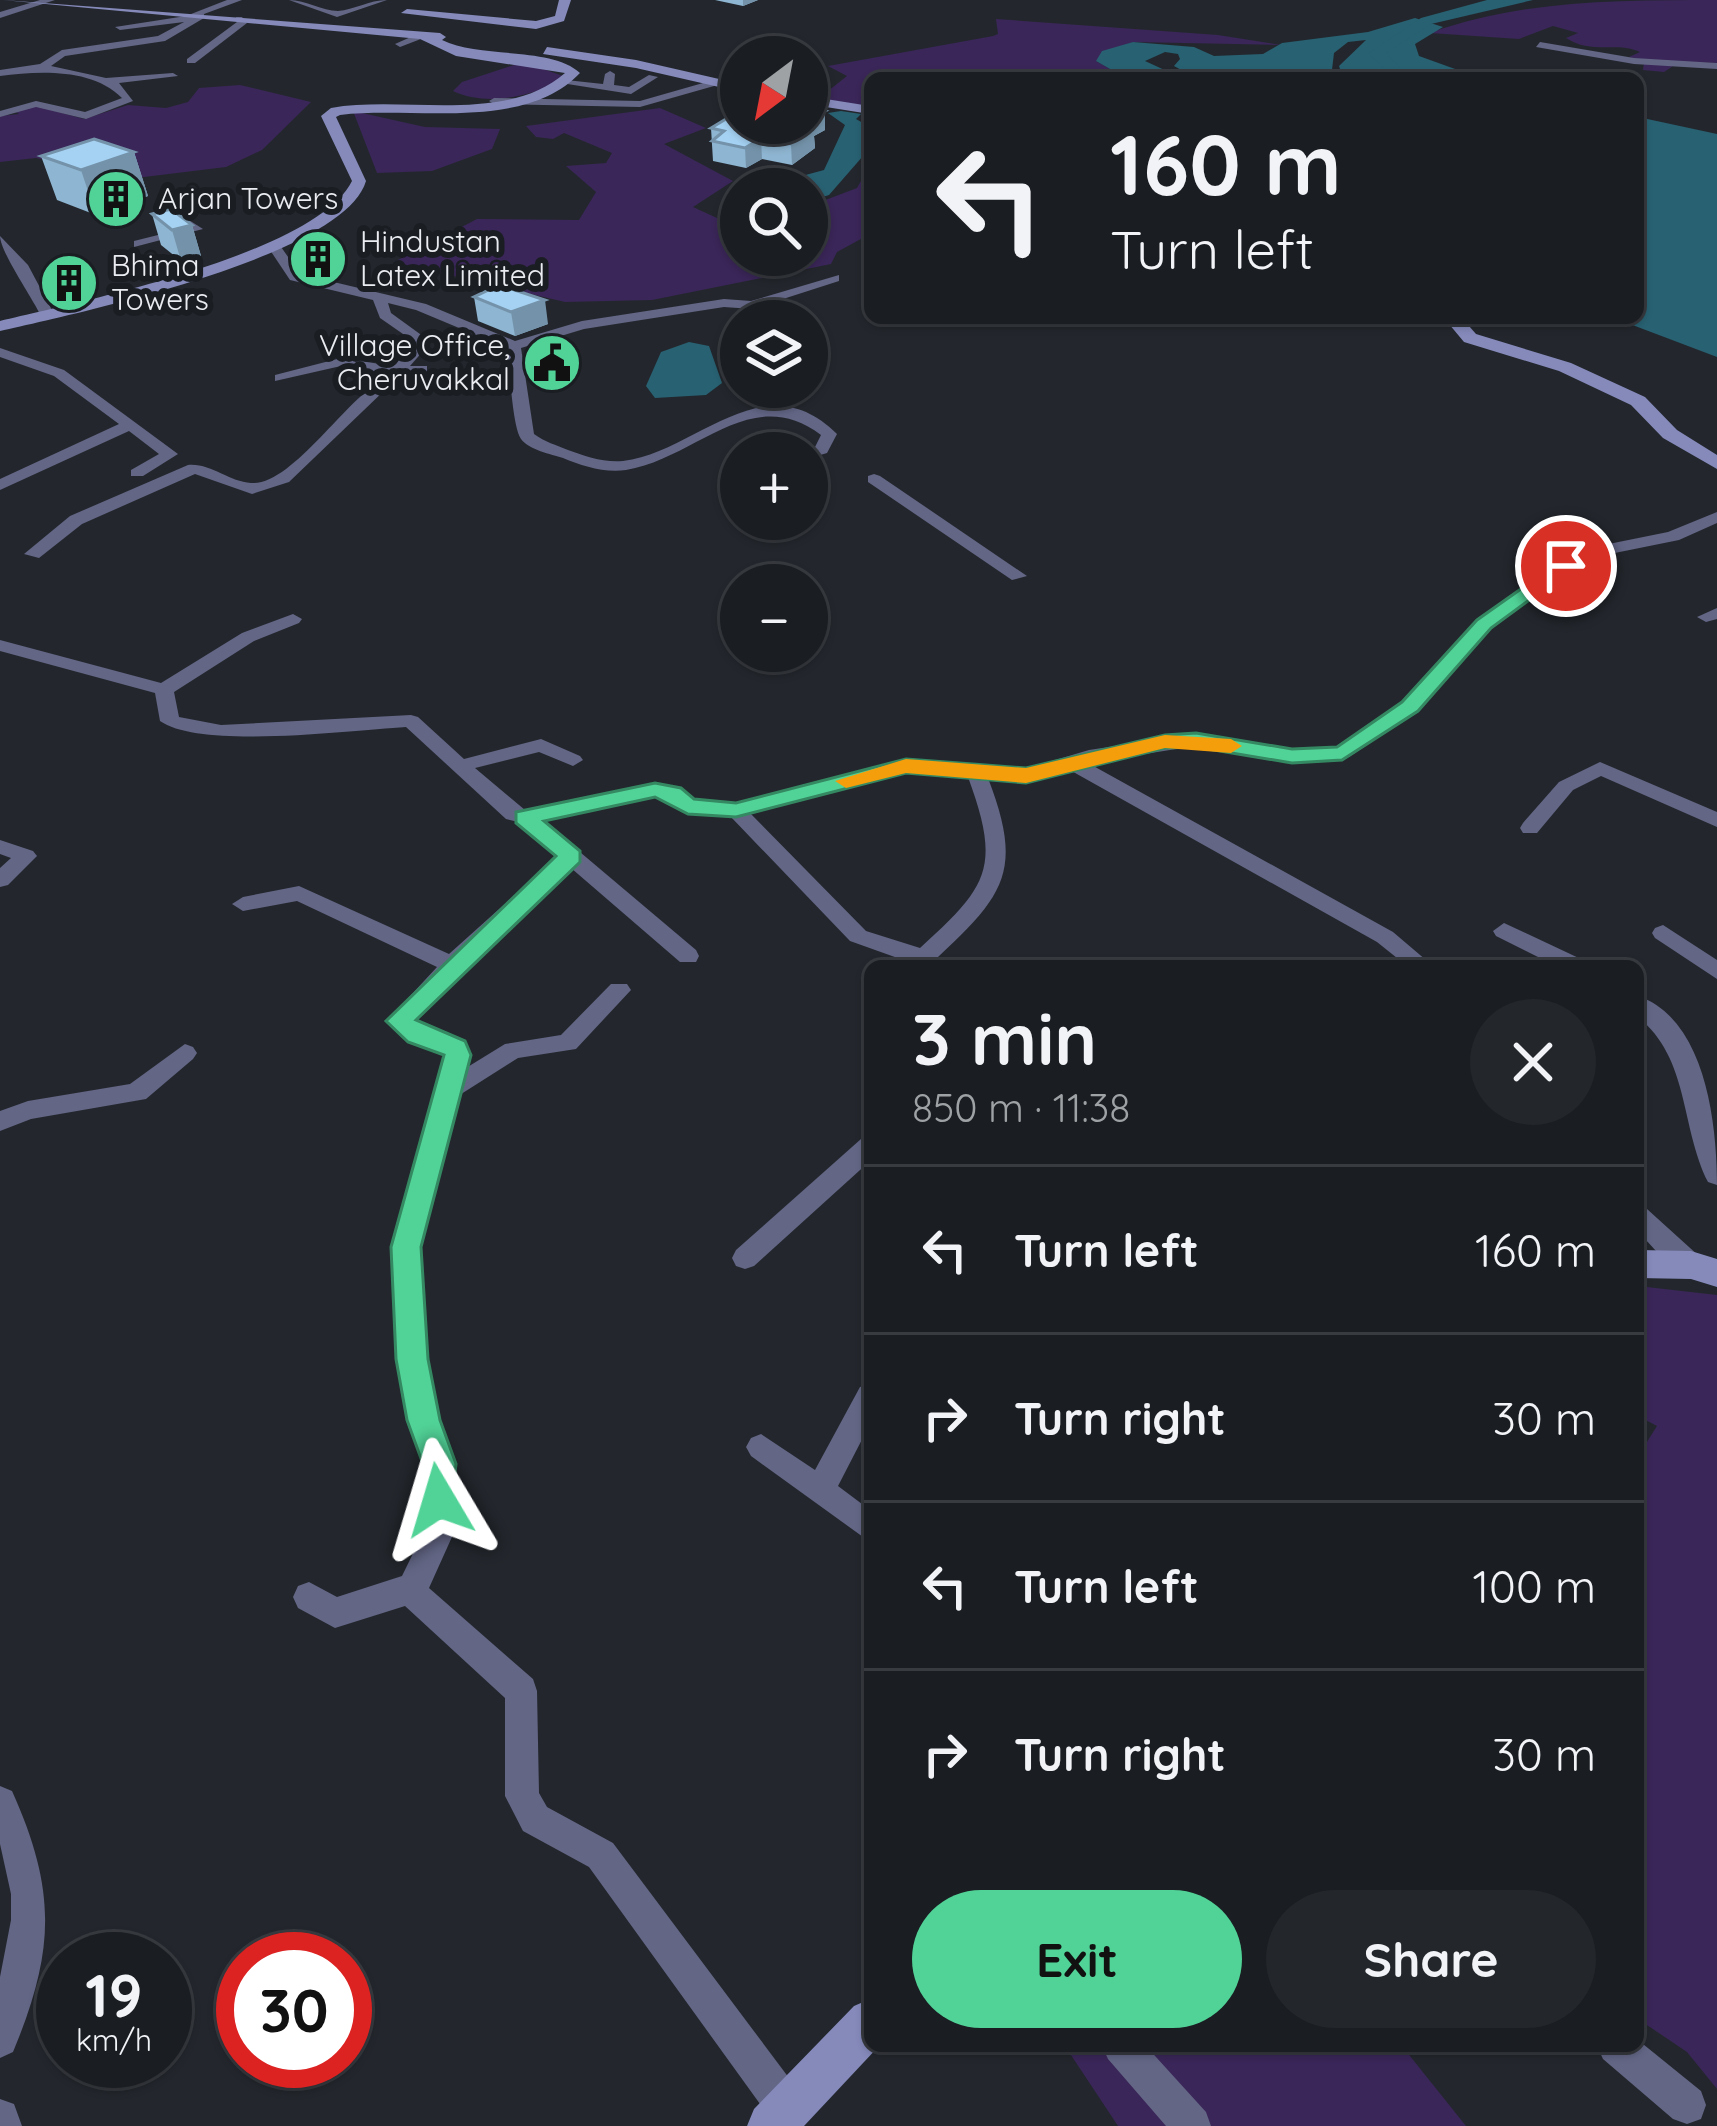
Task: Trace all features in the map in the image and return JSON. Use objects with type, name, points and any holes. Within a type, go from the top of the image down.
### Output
[{"type":"main road","points":[[9,0],[422,35],[587,55],[720,83]]},
{"type":"main road","points":[[239,19],[403,12],[542,24],[560,18],[565,0]]},
{"type":"main road","points":[[648,0],[682,0]]},
{"type":"main road","points":[[0,326],[187,276],[274,247],[357,188],[359,181],[328,116],[336,111],[533,97],[566,83],[573,73],[564,66],[457,52],[422,35]]},
{"type":"main road","points":[[828,103],[864,109]]},
{"type":"main road","points":[[1459,324],[1470,338],[1565,368],[1638,401],[1670,434],[1717,463]]},
{"type":"main road","points":[[1644,1264],[1704,1269]]},
{"type":"main road","points":[[779,2117],[864,2028]]},
{"type":"street","points":[[148,12],[169,2],[194,0]]},
{"type":"street","points":[[43,67],[62,52],[160,39],[237,0]]},
{"type":"street","points":[[294,0],[337,14],[372,1]]},
{"type":"street","points":[[1,15],[45,2]]},
{"type":"street","points":[[1,15],[25,26]]},
{"type":"street","points":[[120,27],[196,17]]},
{"type":"street","points":[[191,61],[230,34],[239,19]]},
{"type":"street","points":[[400,44],[422,35]]},
{"type":"street","points":[[1540,45],[1634,61],[1717,66]]},
{"type":"street","points":[[0,73],[43,67],[105,81],[123,89],[129,99],[86,116],[36,104],[0,114]]},
{"type":"street","points":[[105,81],[173,76]]},
{"type":"street","points":[[566,83],[609,80],[631,91],[653,77]]},
{"type":"street","points":[[494,101],[640,104],[717,82]]},
{"type":"street","points":[[140,244],[197,229],[169,213]]},
{"type":"street","points":[[2,246],[23,268],[47,314]]},
{"type":"street","points":[[274,247],[295,277],[421,308],[514,346],[582,325],[724,303],[752,304],[834,278]]},
{"type":"street","points":[[160,258],[187,276]]},
{"type":"street","points":[[33,554],[76,520],[194,468],[252,489],[283,479],[424,342],[385,315],[379,297]]},
{"type":"street","points":[[514,346],[527,436],[605,465],[629,465],[737,417],[773,411],[802,417],[826,432]]},
{"type":"street","points":[[0,352],[59,373],[170,456],[137,473]]},
{"type":"street","points":[[280,378],[341,362],[391,377],[422,369]]},
{"type":"street","points":[[0,485],[130,425]]},
{"type":"street","points":[[874,479],[1018,576]]},
{"type":"street","points":[[164,690],[170,721],[206,729],[411,721],[512,814],[525,817],[655,790],[673,794],[688,806],[736,810],[906,766],[1026,776],[1148,745],[1196,740],[1292,756],[1342,753],[1410,707],[1484,624],[1566,566],[1586,554],[1673,536],[1717,517]]},
{"type":"street","points":[[0,645],[164,690],[248,637],[293,619]]},
{"type":"street","points":[[463,765],[541,745],[573,760]]},
{"type":"street","points":[[1073,763],[1187,832],[1384,937],[1414,960]]},
{"type":"street","points":[[1530,828],[1566,787],[1600,769],[1717,820]]},
{"type":"street","points":[[931,960],[992,892],[999,860],[976,772]]},
{"type":"street","points":[[736,810],[858,936],[924,960]]},
{"type":"street","points":[[525,817],[688,956]]},
{"type":"street","points":[[0,847],[26,856],[0,880]]},
{"type":"street","points":[[309,1597],[334,1613],[413,1588],[441,1528],[440,1464],[423,1420],[412,1359],[406,1247],[456,1048],[418,1035],[399,1021],[452,964],[571,856]]},
{"type":"street","points":[[243,904],[299,893],[452,964]]},
{"type":"street","points":[[1504,931],[1563,960]]},
{"type":"street","points":[[1663,934],[1717,971]]},
{"type":"street","points":[[446,1092],[513,1050],[575,1040],[619,990]]},
{"type":"street","points":[[1644,1009],[1679,1040],[1699,1132],[1717,1175]]},
{"type":"street","points":[[0,1121],[28,1110],[136,1092],[185,1053]]},
{"type":"street","points":[[745,1258],[864,1151]]},
{"type":"street","points":[[1644,1221],[1704,1269]]},
{"type":"street","points":[[821,1489],[864,1407]]},
{"type":"street","points":[[761,1448],[864,1523]]},
{"type":"street","points":[[413,1588],[419,1600],[521,1691],[522,1796],[535,1820],[601,1855],[779,2117]]},
{"type":"street","points":[[0,1803],[24,1851],[32,1902],[24,1958],[0,2039]]},
{"type":"street","points":[[1126,2052],[1192,2126]]},
{"type":"street","points":[[1623,2052],[1688,2105]]},
{"type":"street","points":[[0,2117],[3,2126]]},
{"type":"shaded area","points":[[1717,0],[1717,63],[1679,62],[1664,72],[1643,70],[1644,62],[1629,57],[1640,52],[1576,43],[1566,38],[1578,33],[1553,26],[1519,39],[1430,33],[1535,8]]},
{"type":"shaded area","points":[[996,19],[1218,35],[1281,45],[1133,42],[1096,61],[1115,72],[864,72],[864,105],[828,100],[828,91],[847,76],[828,66],[998,34]]},
{"type":"shaded area","points":[[523,62],[566,77],[510,98],[480,98],[453,91],[462,82]]},
{"type":"shaded area","points":[[240,85],[311,102],[262,150],[226,167],[136,178],[36,158],[0,162],[0,116],[19,114],[13,110],[33,105],[84,119],[128,105],[166,108],[188,102],[199,88]]},
{"type":"shaded area","points":[[660,108],[706,128],[664,144],[720,174],[720,189],[693,207],[720,219],[720,276],[771,276],[652,300],[565,302],[394,262],[477,219],[579,220],[596,192],[566,166],[606,163],[612,153],[564,133],[553,139],[536,137],[526,126]]},
{"type":"shaded area","points":[[353,111],[425,127],[500,129],[492,149],[432,171],[377,173]]},
{"type":"shaded area","points":[[864,176],[864,237],[837,252],[831,264],[828,199],[857,188]]},
{"type":"shaded area","points":[[1644,1287],[1717,1295],[1717,2089],[1687,2052],[1644,2023],[1644,1447],[1657,1426],[1644,1419]]},
{"type":"shaded area","points":[[1069,2052],[1407,2052],[1466,2126],[1118,2126]]},
{"type":"water","points":[[1415,18],[1443,27],[1415,44],[1419,56],[1463,72],[1341,72],[1339,66],[1366,40],[1348,42],[1334,53],[1332,72],[1185,72],[1174,66],[1178,54],[1165,52],[1145,61],[1169,72],[1115,72],[1096,61],[1102,51],[1133,42],[1194,47],[1214,56],[1263,54],[1282,43],[1368,32]]},
{"type":"water","points":[[828,113],[861,114],[856,119],[864,124],[864,155],[828,195],[825,168],[845,125]]},
{"type":"water","points":[[1644,118],[1717,134],[1717,357],[1630,324],[1644,324]]},
{"type":"water","points":[[689,342],[709,346],[720,384],[706,395],[655,398],[646,386],[661,352]]},
{"type":"building","points":[[94,139],[134,152],[81,170],[41,156]]},
{"type":"building","points":[[171,209],[192,225],[172,230],[152,214]]},
{"type":"building","points":[[499,285],[545,300],[511,312],[474,297]]},
{"type":"waterway","points":[[1396,72],[1377,53],[1408,30],[1466,8],[1526,0]]},
{"type":"slow traffic","points":[[846,781],[906,766],[1026,776],[1089,756],[1165,742],[1196,740],[1231,746]]},
{"type":"place","name":"Arjan Towers","points":[[116,199]]},
{"type":"place","name":"Hindustan Latex Limited","points":[[318,259]]},
{"type":"place","name":"Bhima Towers","points":[[69,283]]},
{"type":"place","name":"Village Office, Cheruvakkal","points":[[552,363]]},
{"type":"route","points":[[439,1500],[440,1464],[423,1420],[412,1359],[406,1247],[458,1055],[456,1048],[418,1035],[399,1021],[404,1010],[571,856],[525,817],[655,790],[673,794],[688,806],[736,810],[906,766],[1026,776],[1089,756],[1165,742],[1196,740],[1322,758],[1365,742],[1410,707],[1484,624],[1566,566]]}]
